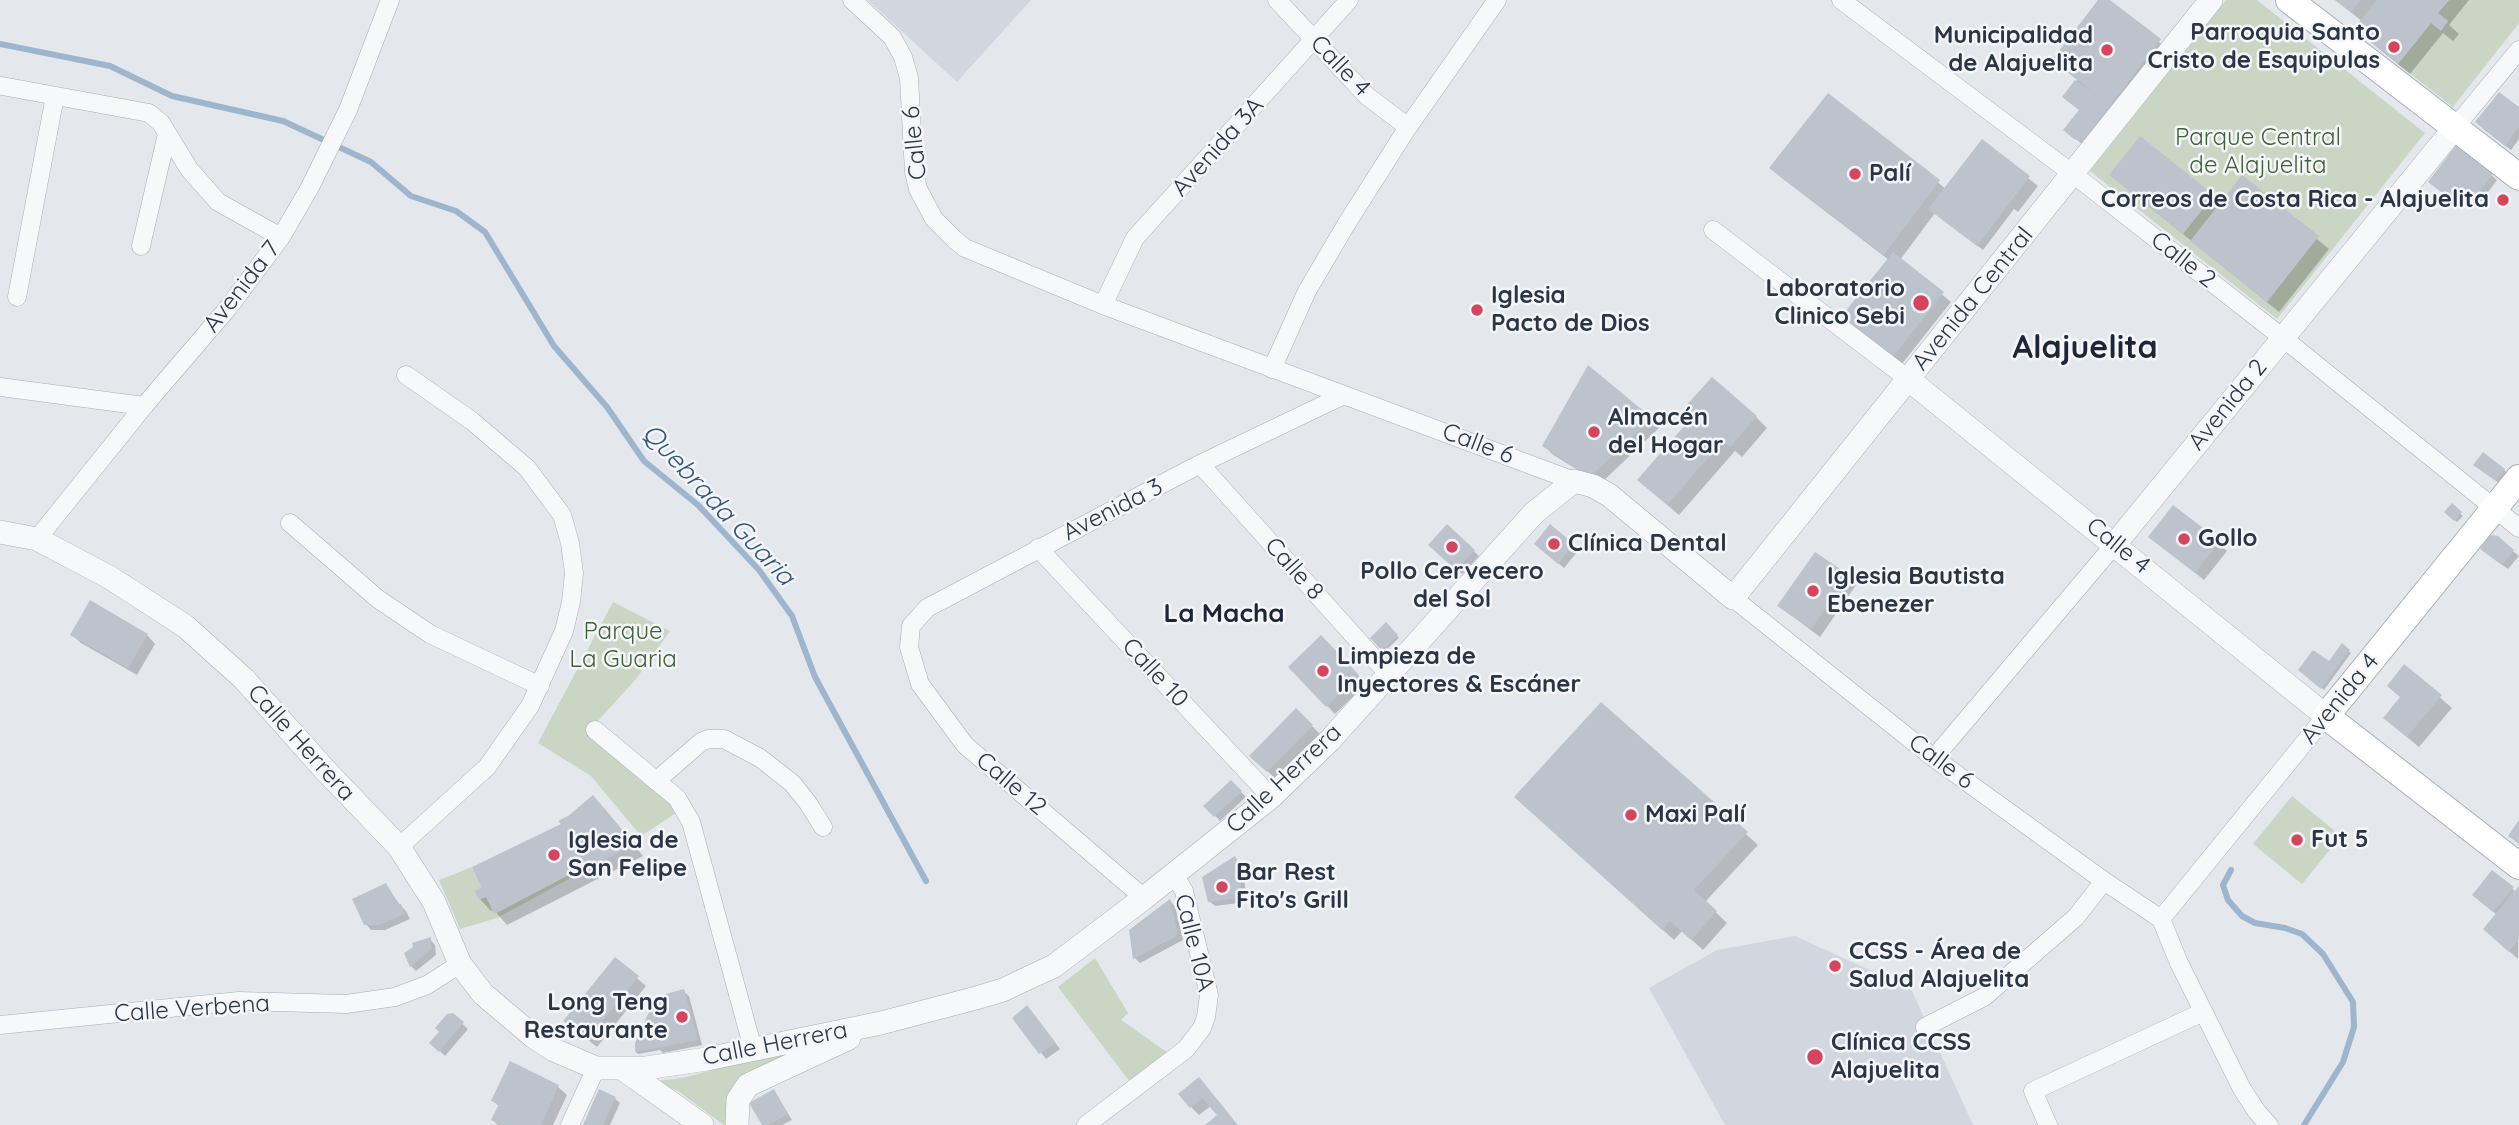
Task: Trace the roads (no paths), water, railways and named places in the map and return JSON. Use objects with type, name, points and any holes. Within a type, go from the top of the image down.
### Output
[{"type":"main road","points":[[2289,0],[2519,177]]},
{"type":"main road","name":"Avenida 4","points":[[2326,716],[2519,478]]},
{"type":"main road","name":"Calle 4","points":[[2326,716],[2519,866]]},
{"type":"street","name":"Avenida 7","points":[[37,539],[228,307],[281,237],[309,189],[348,110],[390,0]]},
{"type":"street","name":"Calle 6","points":[[852,0],[892,37],[903,57],[909,78],[914,172],[918,188],[934,219],[954,239],[978,254],[1103,305],[1342,396],[1593,486],[1609,495],[1934,758],[2161,919]]},
{"type":"street","name":"Calle 4","points":[[1277,0],[1367,96],[1408,127]]},
{"type":"street","name":"Avenida 3A","points":[[1103,305],[1135,238],[1349,0]]},
{"type":"street","points":[[1272,369],[1307,292],[1408,127],[1497,0]]},
{"type":"street","name":"Avenida Central","points":[[1733,598],[2211,0]]},
{"type":"street","name":"Calle 2","points":[[1848,2],[2283,338],[2519,528]]},
{"type":"street","name":"Avenida 2","points":[[1934,758],[2115,544],[2519,50]]},
{"type":"street","points":[[2,86],[149,113],[161,123],[189,169],[218,202],[281,237]]},
{"type":"street","points":[[17,297],[55,96]]},
{"type":"street","points":[[141,246],[167,134]]},
{"type":"street","name":"Calle 4","points":[[1713,230],[1908,379],[2326,716]]},
{"type":"street","points":[[399,847],[487,767],[530,706],[564,631],[574,573],[562,515],[527,468],[472,421],[406,375]]},
{"type":"street","points":[[0,387],[144,406]]},
{"type":"street","name":"Avenida 3","points":[[909,647],[911,626],[927,608],[1200,464],[1342,396]]},
{"type":"street","name":"Calle 8","points":[[1200,464],[1388,674]]},
{"type":"street","name":"Calle Herrera","points":[[0,532],[37,539],[109,577],[185,626],[244,679],[324,770],[399,847],[434,902],[460,964],[483,995],[534,1037],[554,1049],[596,1068],[623,1069],[707,1059],[881,1023],[1003,990],[1054,965],[1174,875],[1271,797],[1330,740],[1534,513],[1574,481]]},
{"type":"street","points":[[290,523],[378,599],[419,627],[540,686]]},
{"type":"street","name":"Calle 10","points":[[1038,548],[1271,797]]},
{"type":"street","name":"Calle 12","points":[[909,647],[920,684],[965,745],[1144,898]]},
{"type":"street","name":"Avenida 4","points":[[2161,919],[2326,716]]},
{"type":"street","points":[[595,730],[677,798],[691,822],[752,1049]]},
{"type":"street","points":[[656,781],[701,742],[724,739],[760,758],[792,783],[823,827]]},
{"type":"street","name":"Calle 10A","points":[[1086,1125],[1186,1049],[1202,1028],[1209,995],[1184,891],[1174,875]]},
{"type":"street","points":[[1926,1027],[1984,997],[2076,917],[2104,881]]},
{"type":"street","points":[[2161,919],[2242,1089],[2269,1125]]},
{"type":"street","name":"Calle Verbena","points":[[0,1025],[239,1001],[346,1004],[396,997],[427,985],[460,964]]},
{"type":"street","points":[[2048,1125],[2033,1091],[2203,1012]]},
{"type":"street","points":[[737,1125],[738,1100],[748,1085],[881,1023]]},
{"type":"street","points":[[570,1125],[596,1068]]},
{"type":"street","points":[[623,1069],[702,1125]]},
{"type":"waterway","name":"Quebrada Guaria","points":[[0,44],[110,66],[172,96],[283,121],[371,162],[411,196],[456,211],[485,232],[554,346],[607,407],[644,461],[698,505],[759,570],[792,616],[815,677],[926,881]]},
{"type":"waterway","points":[[2231,870],[2223,885],[2228,900],[2242,916],[2255,923],[2302,934],[2323,954],[2353,1002],[2354,1027],[2343,1062],[2304,1125]]},
{"type":"place","name":"Parroquia Santo Cristo de Esquipulas","points":[[2394,47]]},
{"type":"place","name":"Municipalidad de Alajuelita","points":[[2107,50]]},
{"type":"place","name":"Palí","points":[[1855,174]]},
{"type":"place","name":"Correos de Costa Rica - Alajuelita","points":[[2503,200]]},
{"type":"place","name":"Laboratorio Clinico Sebi","points":[[1921,303]]},
{"type":"place","name":"Iglesia Pacto de Dios","points":[[1477,310]]},
{"type":"place","name":"Almacén del Hogar","points":[[1594,432]]},
{"type":"place","name":"Gollo","points":[[2184,539]]},
{"type":"place","name":"Clínica Dental","points":[[1554,544]]},
{"type":"place","name":"Pollo Cervecero del Sol","points":[[1452,547]]},
{"type":"place","name":"Iglesia Bautista Ebenezer","points":[[1813,591]]},
{"type":"place","name":"Limpieza de Inyectores & Escáner","points":[[1323,671]]},
{"type":"place","name":"Maxi Palí","points":[[1631,815]]},
{"type":"place","name":"Fut 5","points":[[2297,840]]},
{"type":"place","name":"Iglesia de San Felipe","points":[[554,855]]},
{"type":"place","name":"Bar Rest Fito's Grill","points":[[1222,887]]},
{"type":"place","name":"CCSS - Área de Salud Alajuelita","points":[[1835,966]]},
{"type":"place","name":"Long Teng Restaurante","points":[[682,1017]]},
{"type":"place","name":"Clínica CCSS Alajuelita","points":[[1815,1057]]},
{"type":"district","name":"Alajuelita","points":[[2085,348]]},
{"type":"district","name":"La Macha","points":[[1224,614]]},
{"type":"park label","name":"Parque Central de Alajuelita","points":[[2258,152]]},
{"type":"park label","name":"Parque La Guaria","points":[[623,646]]}]
